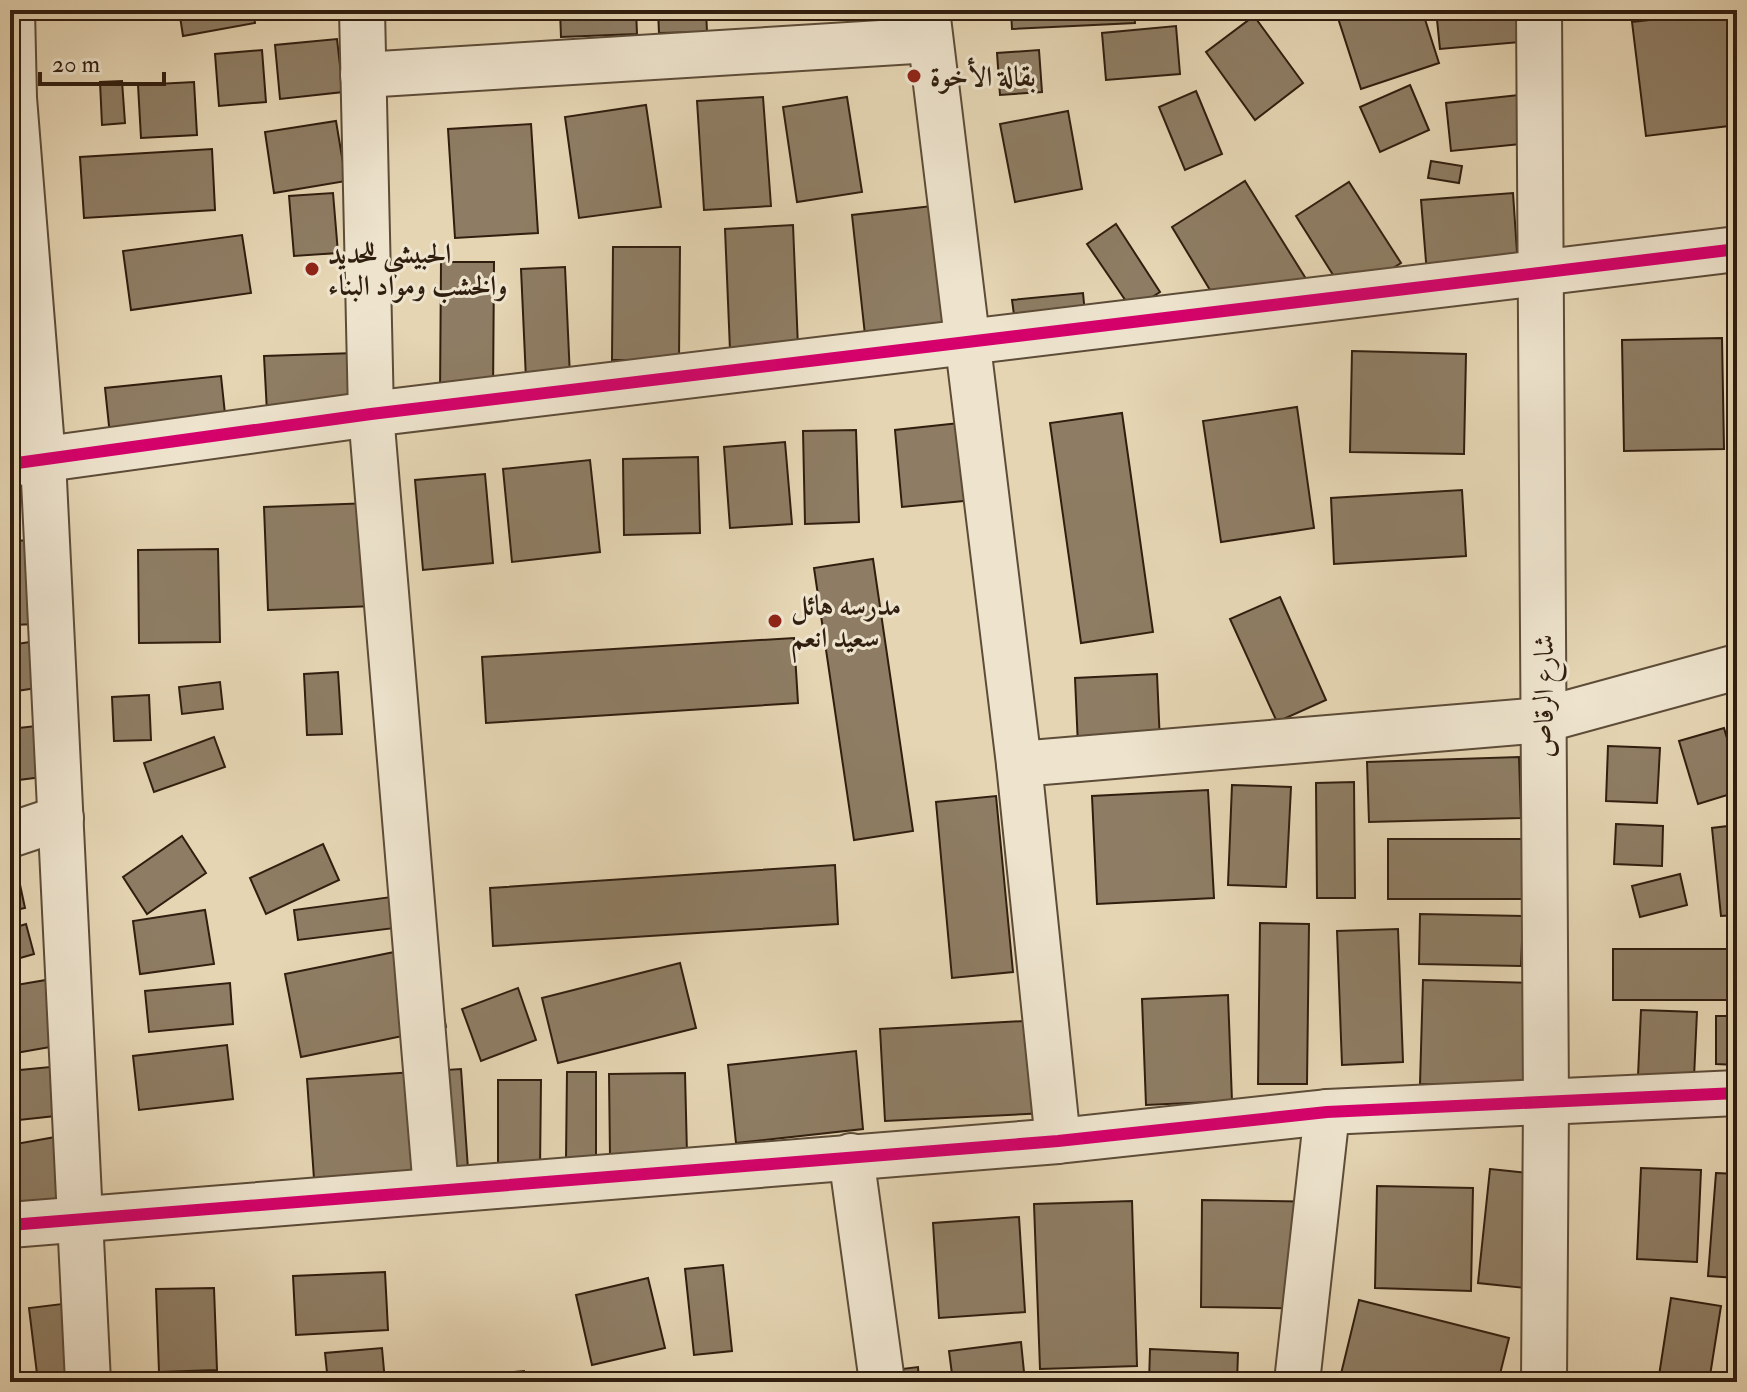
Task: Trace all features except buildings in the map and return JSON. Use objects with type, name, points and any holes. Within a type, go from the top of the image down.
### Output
[{"type":"street","points":[[12,10],[12,98],[26,462],[61,818],[88,1382]]},
{"type":"street","points":[[362,10],[371,414],[436,1189]]},
{"type":"street","name":"شارع الرقاص","points":[[1539,10],[1546,1102],[1544,1382]]},
{"type":"street","points":[[363,75],[928,25],[970,344],[1019,764],[1058,1141]]},
{"type":"street","points":[[26,462],[371,414],[1737,249]]},
{"type":"street","points":[[1019,764],[1543,720],[1737,667]]},
{"type":"street","points":[[10,835],[61,818]]},
{"type":"street","points":[[10,1225],[1058,1141],[1327,1112],[1737,1093]]},
{"type":"street","points":[[1297,1382],[1327,1112]]},
{"type":"street","points":[[851,1156],[882,1382]]},
{"type":"cycle path","points":[[10,464],[371,414],[1737,249]]},
{"type":"cycle path","points":[[10,1225],[1058,1141],[1327,1112],[1737,1093]]},
{"type":"place","name":"بقالة الأخوة","points":[[914,76]]},
{"type":"place","name":"الحبيشي للحديد والخشب ومواد البناء","points":[[312,269]]},
{"type":"place","name":"مدرسه هائل سعيد انعم","points":[[775,621]]}]
